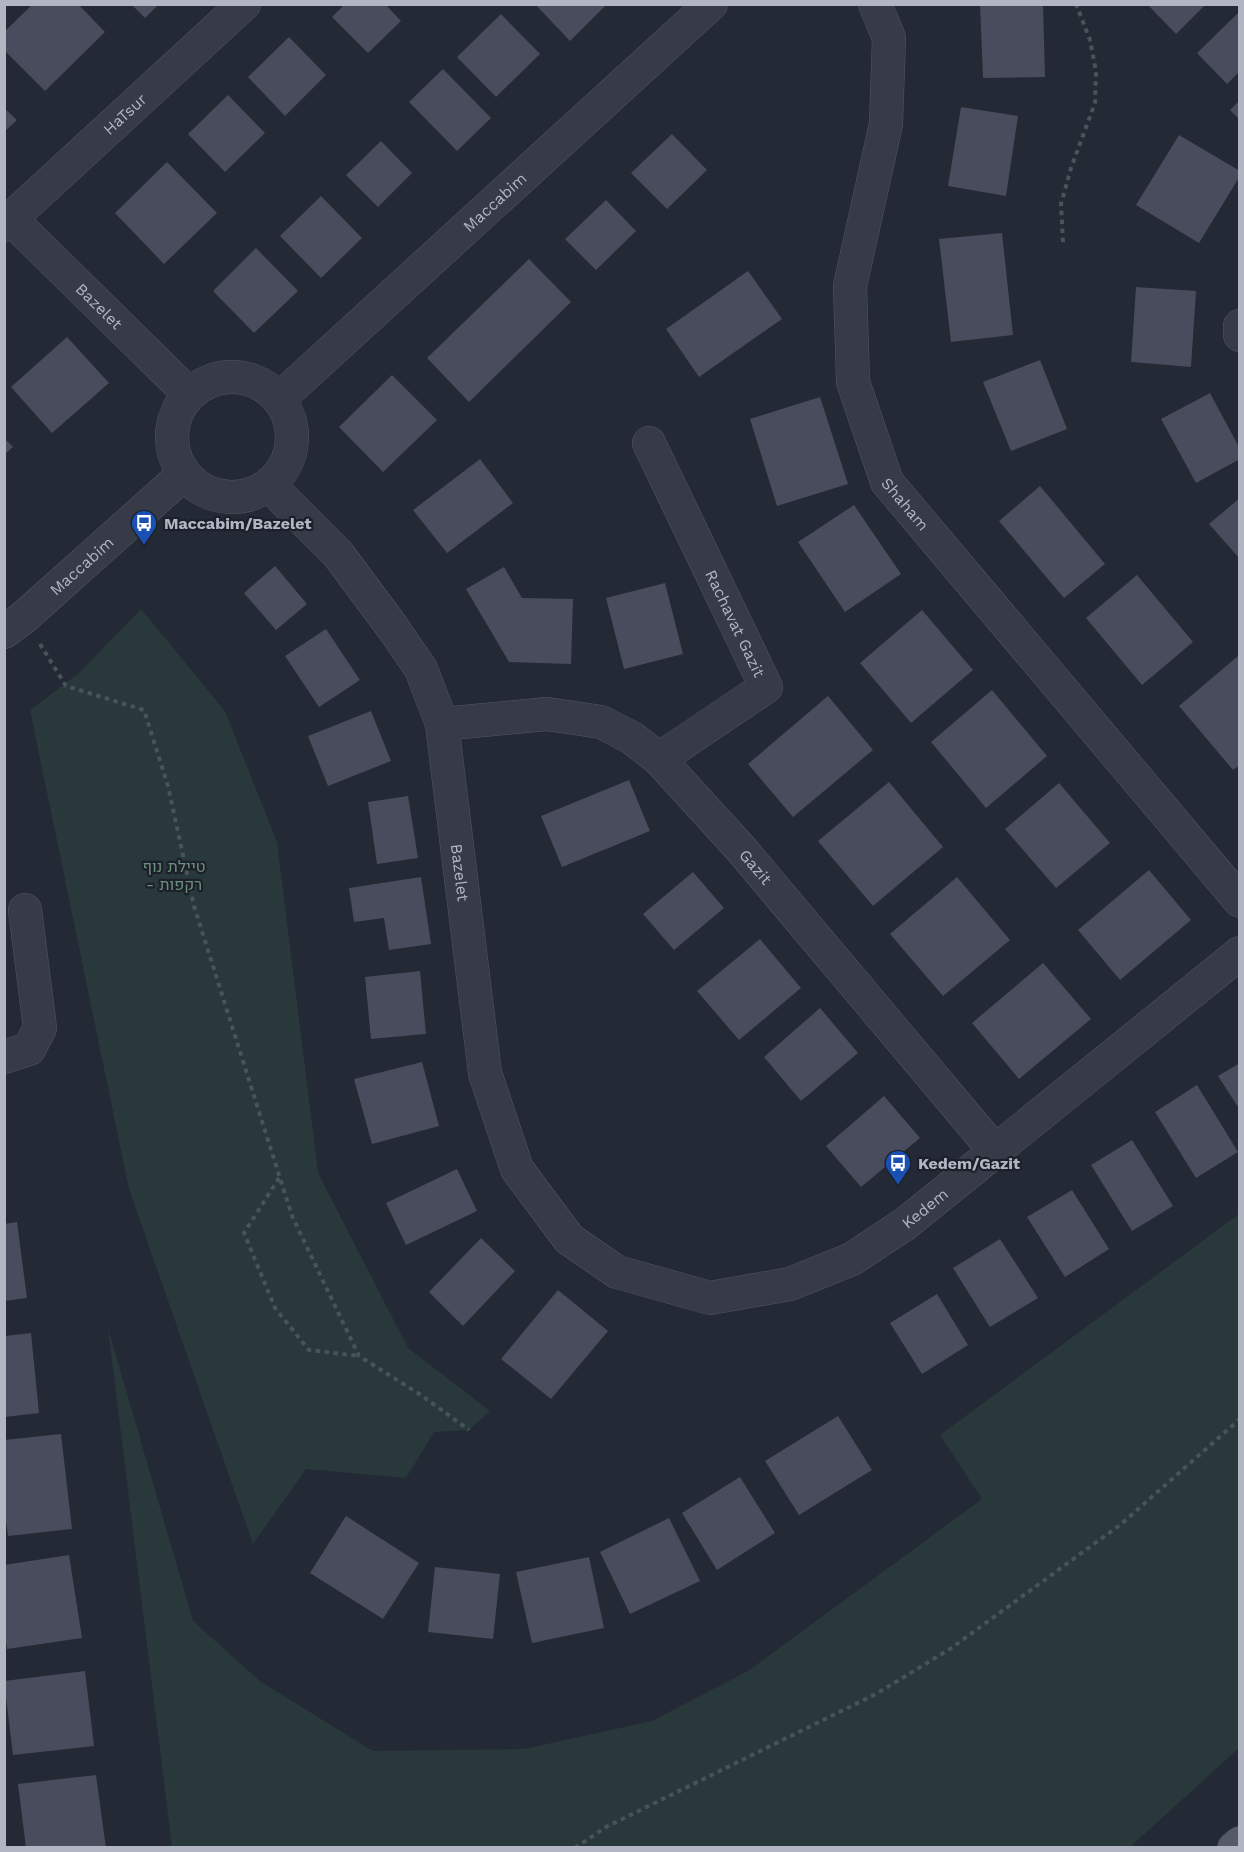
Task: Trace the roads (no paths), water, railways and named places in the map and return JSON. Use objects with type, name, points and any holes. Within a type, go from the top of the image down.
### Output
[{"type":"main road","points":[[1234,1848],[1239,1843]]},
{"type":"street","name":"HaTsur","points":[[8,222],[244,4]]},
{"type":"street","name":"Maccabim","points":[[279,399],[711,4]]},
{"type":"street","name":"Shaham","points":[[875,4],[889,38],[886,124],[850,286],[853,382],[887,482],[1239,901]]},
{"type":"street","name":"Bazelet","points":[[8,222],[189,394]]},
{"type":"street","points":[[1239,326],[1239,334]]},
{"type":"street","points":[[225,376],[245,378],[264,386],[279,399],[289,416],[293,435],[290,454],[282,471],[269,485],[248,495],[224,496],[202,489],[184,474],[174,455],[172,433],[177,412],[189,394],[206,382],[225,376]]},
{"type":"street","name":"Rachavat Gazit","points":[[649,443],[766,687],[659,759]]},
{"type":"street","name":"Maccabim","points":[[14,625],[184,474]]},
{"type":"street","name":"Bazelet","points":[[269,485],[338,554],[421,669],[442,723],[485,1073],[517,1169],[568,1239],[617,1272]]},
{"type":"street","name":"Gazit","points":[[442,723],[547,714],[601,722],[632,738],[659,759],[741,849],[995,1151]]},
{"type":"street","points":[[4,1057],[29,1049],[40,1028],[25,910]]},
{"type":"street","name":"Kedem","points":[[617,1272],[710,1298],[790,1284],[852,1259],[905,1224],[1239,953]]},
{"type":"place","name":"Maccabim/Bazelet","points":[[144,546]]},
{"type":"place","name":"Kedem/Gazit","points":[[898,1186]]},
{"type":"park label","name":"טיילת נוף - רקפות","points":[[174,875]]}]
